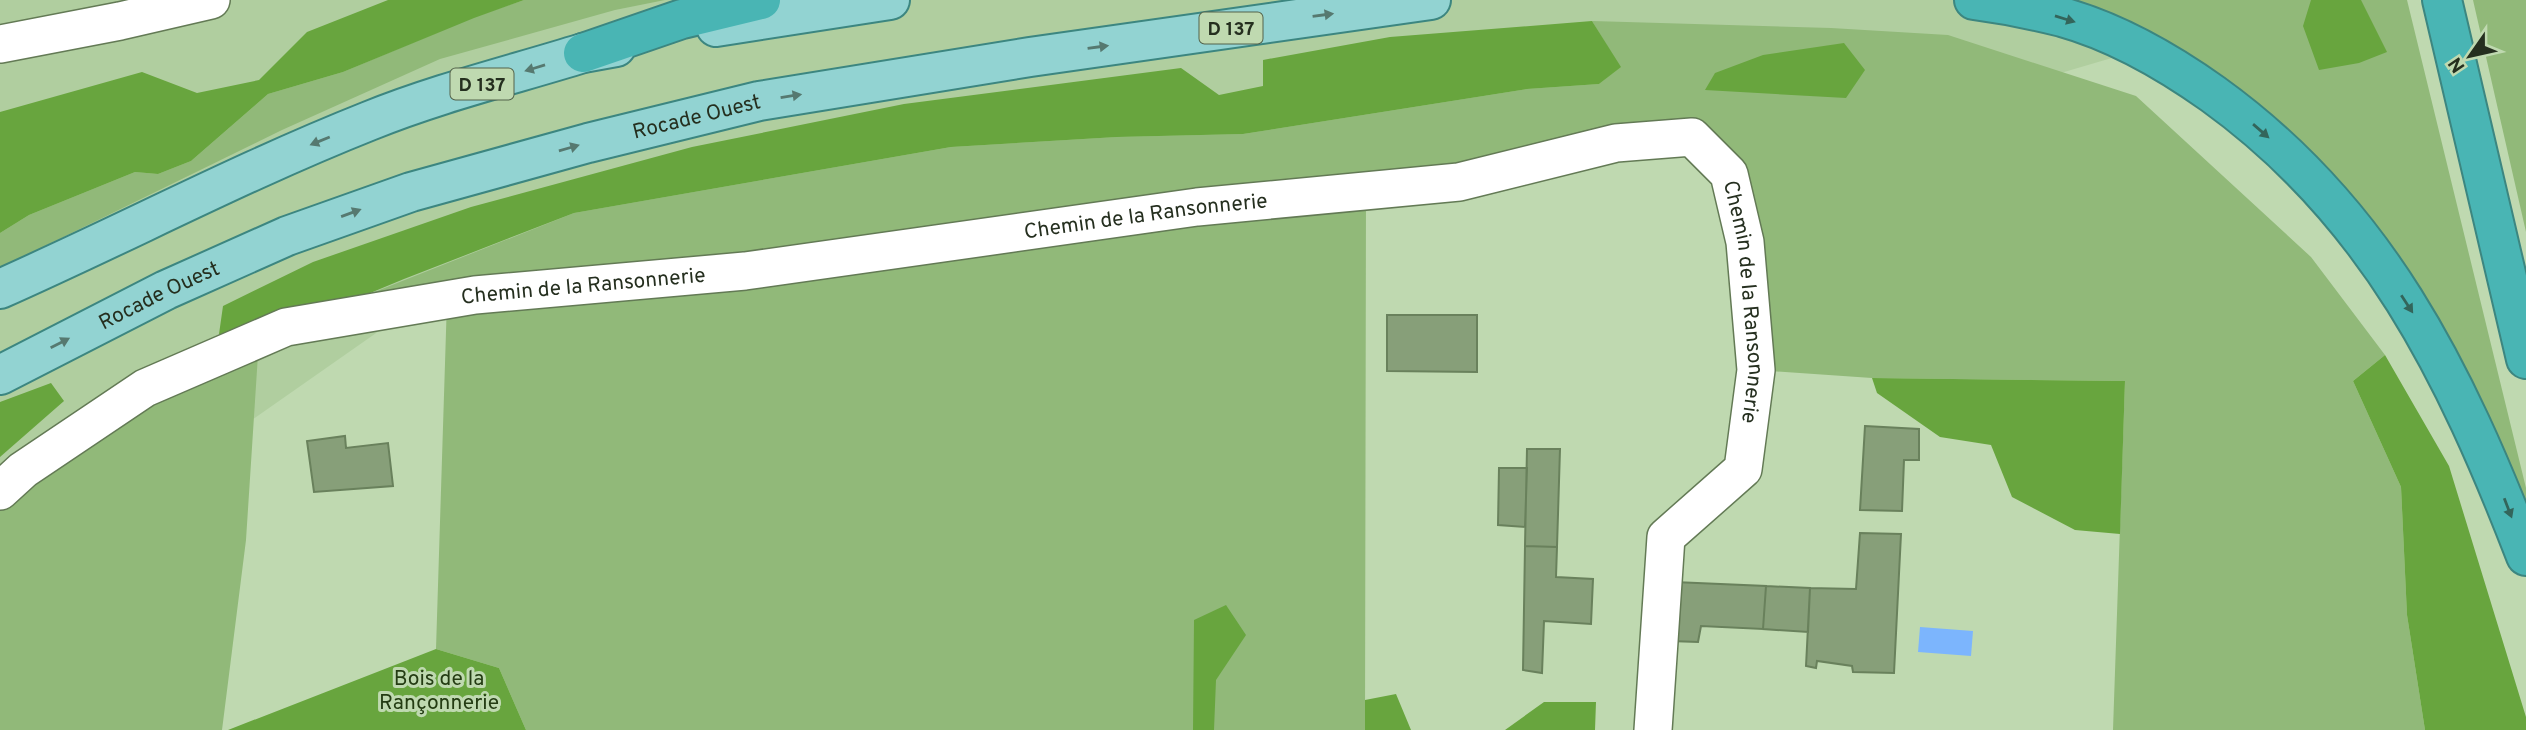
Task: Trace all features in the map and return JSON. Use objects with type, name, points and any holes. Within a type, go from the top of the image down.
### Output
[{"type":"highway","points":[[583,53],[682,19],[761,0]]},
{"type":"highway","points":[[1974,0],[2064,18],[2106,33],[2155,57],[2245,117],[2290,156],[2335,205],[2379,260],[2419,323],[2458,395],[2526,555]]},
{"type":"highway","points":[[2442,0],[2526,359]]},
{"type":"main road","name":"D 137","points":[[0,289],[99,246],[273,160],[372,120],[583,53],[747,21],[890,0]]},
{"type":"main road","name":"Rocade Ouest","points":[[0,375],[166,290],[287,236],[411,192],[587,143],[759,101],[1030,57],[1431,0]]},
{"type":"street","points":[[0,44],[211,0]]},
{"type":"street","name":"Chemin de la Ransonnerie","points":[[0,491],[23,470],[145,388],[286,327],[475,295],[745,271],[1197,207],[1460,182],[1616,143],[1692,137],[1729,174],[1745,242],[1756,370],[1743,469],[1666,537],[1653,730]]},
{"type":"shaded area","points":[[0,0],[2308,0],[1803,149],[1774,90],[409,310],[0,596]]},
{"type":"shaded area","points":[[524,0],[665,0],[615,10],[440,59],[282,130],[0,268],[0,233],[29,215],[135,172],[158,174],[191,161],[268,94],[343,72],[474,17]]},
{"type":"shaded area","points":[[2026,0],[2407,0],[2526,488],[2526,501],[2519,504],[2278,126]]},
{"type":"shaded area","points":[[2473,0],[2526,0],[2526,232]]},
{"type":"shaded area","points":[[1592,21],[1831,28],[1948,35],[2136,96],[2311,257],[2385,355],[2353,381],[2401,487],[2407,615],[2425,730],[2113,730],[2125,381],[1872,378],[1756,370],[1745,242],[1692,137],[1366,191],[1365,730],[526,730],[499,668],[436,649],[447,300],[286,327],[574,213],[951,147],[1117,137],[1243,134],[1527,89],[1599,84],[1620,67]]},
{"type":"shaded area","points":[[259,339],[246,540],[222,730],[0,730],[0,491]]},
{"type":"green space","points":[[388,0],[524,0],[343,72],[268,94],[191,161],[158,174],[135,172],[29,215],[0,233],[0,112],[142,72],[197,93],[259,80],[307,32]]},
{"type":"green space","points":[[2311,0],[2361,0],[2387,52],[2359,63],[2319,70],[2303,26]]},
{"type":"green space","points":[[1592,21],[1621,67],[1599,84],[1527,89],[1243,134],[1117,137],[951,147],[574,213],[235,349],[219,334],[223,306],[313,262],[471,207],[692,147],[904,104],[1181,68],[1219,95],[1263,86],[1263,60],[1390,37]]},
{"type":"green space","points":[[1844,43],[1865,70],[1846,98],[1705,90],[1715,73],[1763,55]]},
{"type":"green space","points":[[2385,355],[2449,466],[2526,717],[2526,730],[2425,730],[2407,615],[2401,487],[2353,381]]},
{"type":"green space","points":[[1872,378],[2125,381],[2120,534],[2075,530],[2012,497],[1991,445],[1940,437],[1877,393]]},
{"type":"green space","points":[[51,383],[64,401],[0,457],[0,402]]},
{"type":"green space","points":[[1226,605],[1246,635],[1216,680],[1214,730],[1193,730],[1194,620]]},
{"type":"green space","name":"Bois de la Rançonnerie","points":[[436,649],[499,668],[526,730],[228,730]]},
{"type":"green space","points":[[1396,694],[1411,730],[1365,730],[1365,700]]},
{"type":"green space","points":[[1544,702],[1596,702],[1595,730],[1505,730]]},
{"type":"water","points":[[1920,627],[1973,631],[1971,656],[1918,652]]},
{"type":"building","points":[[1387,315],[1477,315],[1477,372],[1387,371]]},
{"type":"building","points":[[1865,426],[1919,429],[1919,460],[1904,460],[1902,511],[1860,510]]},
{"type":"building","points":[[345,436],[346,448],[388,443],[393,486],[314,492],[307,441]]},
{"type":"building","points":[[1527,449],[1560,449],[1557,547],[1525,546]]},
{"type":"building","points":[[1499,468],[1527,468],[1525,527],[1498,525]]},
{"type":"building","points":[[1860,533],[1901,534],[1894,673],[1853,672],[1852,666],[1817,661],[1816,668],[1806,666],[1810,588],[1856,589]]},
{"type":"building","points":[[1525,546],[1557,547],[1556,577],[1593,579],[1591,624],[1544,621],[1542,673],[1523,670]]},
{"type":"building","points":[[1674,582],[1766,586],[1763,629],[1701,626],[1698,642],[1670,641]]},
{"type":"building","points":[[1766,586],[1810,588],[1808,632],[1763,629]]}]
